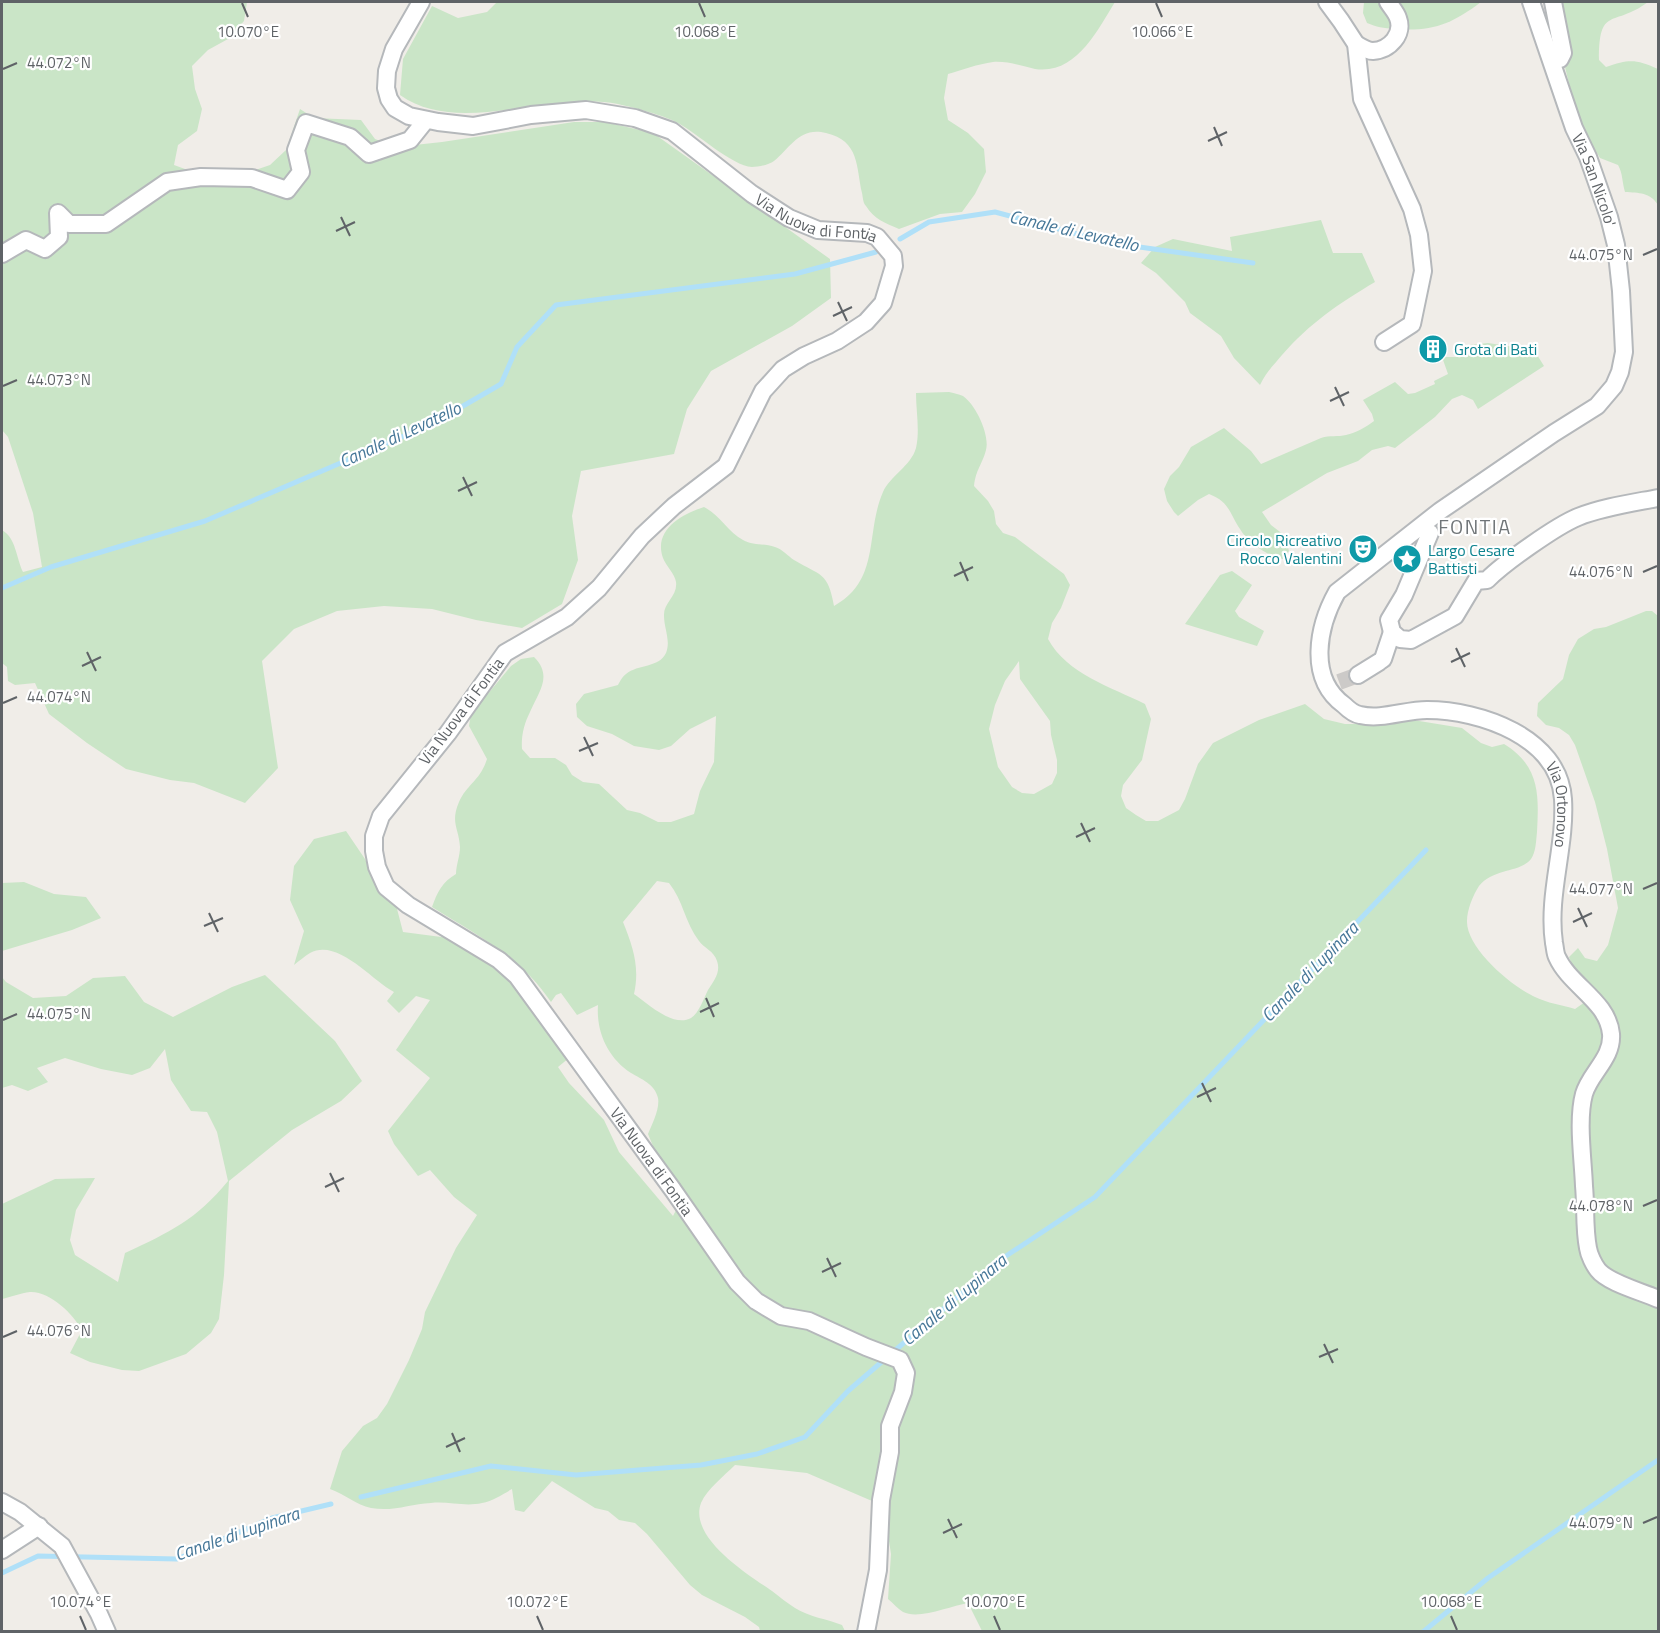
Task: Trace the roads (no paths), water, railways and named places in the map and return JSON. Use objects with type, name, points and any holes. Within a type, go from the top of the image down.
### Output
[{"type":"street","name":"Via Nuova di Fontia","points":[[421,2],[394,49],[387,71],[388,99],[395,108],[409,116],[473,126],[531,115],[586,110],[635,118],[672,131],[752,194],[789,218],[818,230],[867,233],[877,237],[893,256],[894,266],[883,303],[866,322],[837,341],[783,369],[763,391],[726,466],[674,506],[642,536],[599,588],[567,617],[505,653],[448,733],[381,816],[374,836],[377,867],[386,887],[408,904],[499,960],[517,976],[737,1282],[756,1301],[781,1316],[809,1321],[900,1360],[906,1373],[903,1392],[890,1426],[890,1452],[881,1500],[878,1570],[866,1632]]},
{"type":"street","points":[[1327,2],[1356,44],[1362,99],[1412,209],[1421,251],[1423,271],[1412,324],[1384,342]]},
{"type":"street","points":[[1356,44],[1373,51],[1385,48],[1393,42],[1399,33],[1399,19],[1388,2]]},
{"type":"street","name":"Via San Nicolo'","points":[[1437,517],[1554,433],[1597,406],[1614,387],[1624,352],[1616,245],[1600,189],[1574,128],[1531,2]]},
{"type":"street","points":[[1551,57],[1555,60],[1560,59],[1563,52],[1553,2]]},
{"type":"street","points":[[2,254],[26,240],[45,249],[58,237],[58,213],[69,224],[106,224],[167,182],[201,177],[252,178],[287,190],[301,172],[296,150],[306,123],[350,137],[369,154],[410,140],[426,120]]},
{"type":"street","points":[[1392,632],[1400,639],[1411,640],[1447,621],[1455,616],[1476,581],[1487,580],[1543,538],[1577,517],[1625,504],[1659,498]]},
{"type":"street","name":"Via Ortonovo","points":[[1437,517],[1386,552],[1337,592],[1326,610],[1322,623],[1320,656],[1333,684],[1336,700],[1359,715],[1427,710],[1470,714],[1522,735],[1547,757],[1558,776],[1563,799],[1560,853],[1553,897],[1552,932],[1556,956],[1608,1018],[1612,1036],[1610,1049],[1584,1094],[1581,1147],[1588,1249],[1598,1270],[1607,1277],[1659,1299]]},
{"type":"street","points":[[1358,675],[1385,657],[1392,632],[1389,620],[1404,595],[1430,533],[1393,558],[1386,552]]},
{"type":"street","points":[[2,1502],[39,1526],[62,1546],[107,1632]]},
{"type":"street","points":[[2,1550],[39,1526]]},
{"type":"waterway","name":"Canale di Levatello","points":[[900,239],[929,222],[995,212],[1111,243],[1253,263]]},
{"type":"waterway","name":"Canale di Levatello","points":[[2,588],[51,567],[205,521],[432,424],[501,384],[517,347],[556,305],[795,274],[876,252]]},
{"type":"waterway","name":"Canale di Lupinara","points":[[892,1353],[1003,1258],[1095,1197],[1426,850]]},
{"type":"waterway","name":"Canale di Lupinara","points":[[361,1497],[491,1466],[576,1475],[701,1465],[757,1454],[805,1437],[848,1391],[885,1359]]},
{"type":"waterway","points":[[1423,1632],[1488,1578],[1658,1460]]},
{"type":"waterway","name":"Canale di Lupinara","points":[[2,1573],[38,1556],[177,1559],[272,1518],[331,1504]]},
{"type":"tunnel","points":[[1339,682],[1358,675]]},
{"type":"place","name":"Grota di Bati","points":[[1433,349]]},
{"type":"place","name":"Circolo Ricreativo Rocco Valentini","points":[[1363,549]]},
{"type":"place","name":"Largo Cesare Battisti","points":[[1407,559]]},
{"type":"district","name":"FONTIA","points":[[1475,527]]}]
